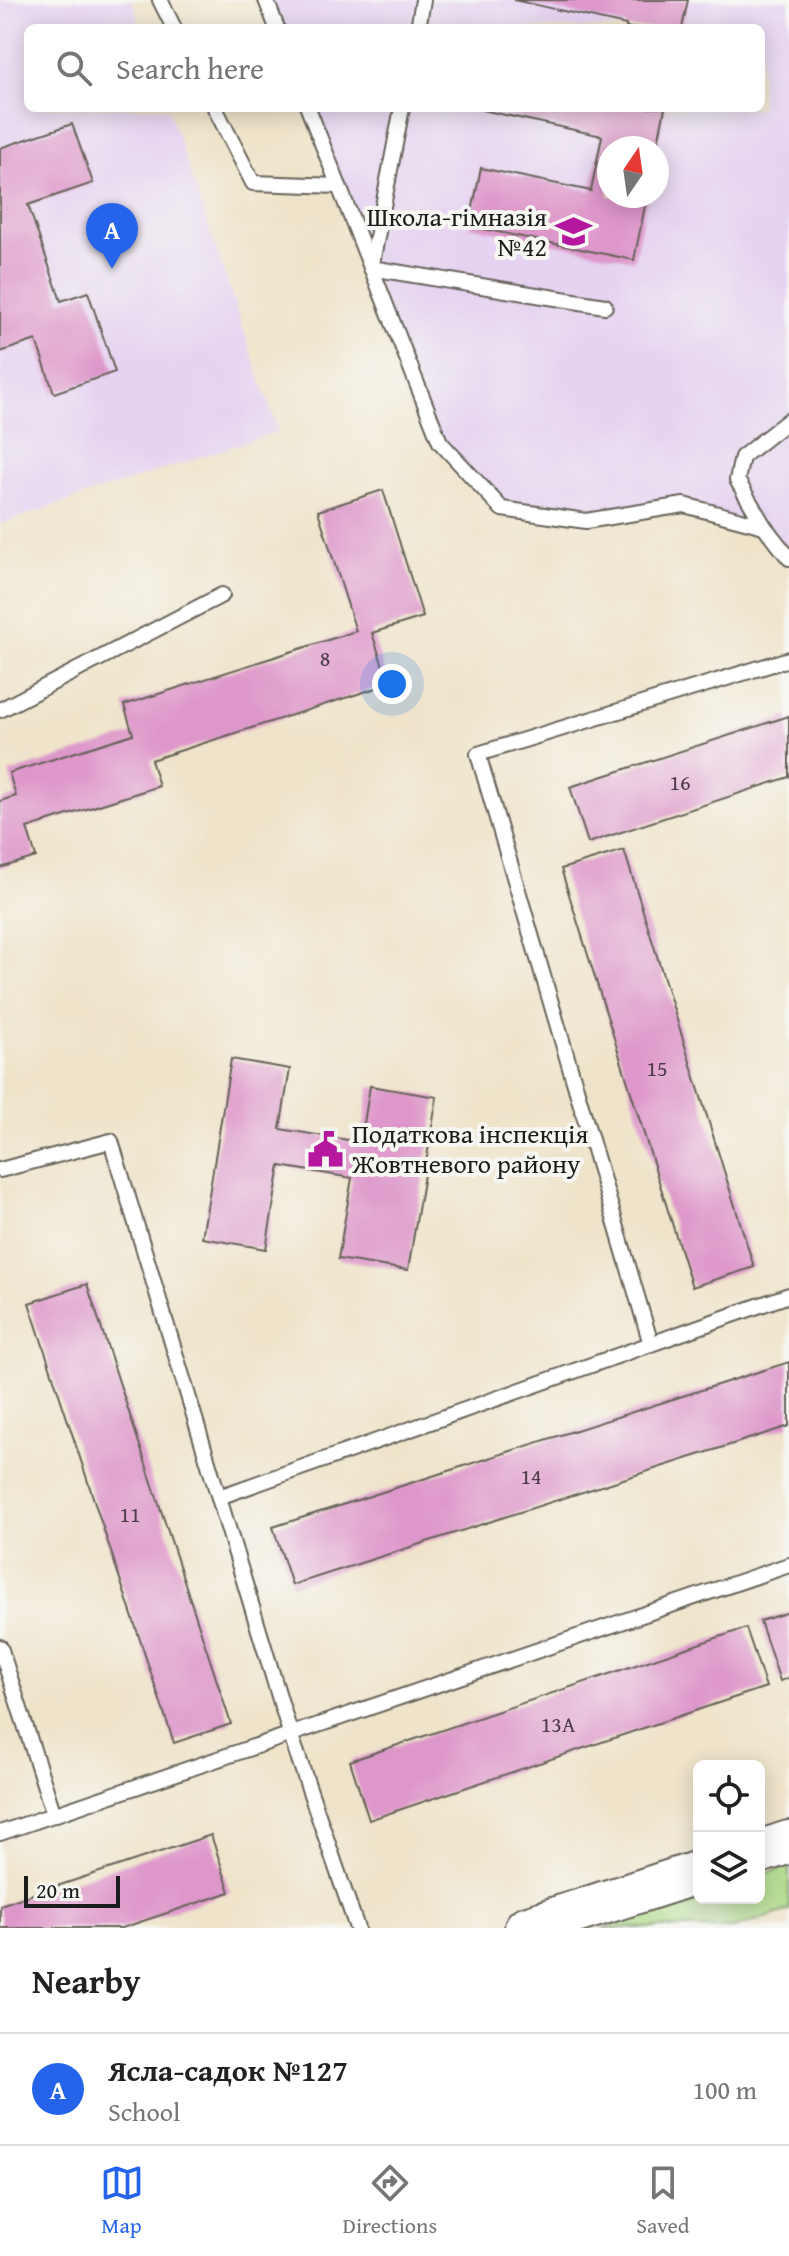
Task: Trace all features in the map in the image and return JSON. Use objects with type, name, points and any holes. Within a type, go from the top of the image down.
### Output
[{"type":"street","points":[[765,1850],[789,1842]]},
{"type":"street","points":[[526,1928],[693,1874]]},
{"type":"lane","points":[[160,0],[172,24]]},
{"type":"lane","points":[[266,0],[275,24]]},
{"type":"lane","points":[[419,24],[423,0]]},
{"type":"lane","points":[[217,112],[253,183],[339,186]]},
{"type":"lane","points":[[310,112],[440,442],[502,509],[586,521],[684,505],[764,526]]},
{"type":"lane","points":[[371,268],[401,112]]},
{"type":"lane","points":[[371,268],[605,306]]},
{"type":"lane","points":[[789,420],[742,457],[737,480],[764,526],[789,558]]},
{"type":"lane","points":[[0,710],[222,595]]},
{"type":"lane","points":[[651,1344],[478,754],[789,659]]},
{"type":"lane","points":[[0,1170],[111,1141],[291,1736],[357,1928]]},
{"type":"lane","points":[[219,1497],[789,1295]]},
{"type":"lane","points":[[0,1833],[789,1565]]},
{"type":"lane","points":[[0,1647],[54,1815]]},
{"type":"shaded area","points":[[0,0],[132,0],[140,24],[24,24],[24,112],[169,112],[278,431],[0,524]]},
{"type":"shaded area","name":"Школа-гімназія №42","points":[[266,0],[789,0],[789,554],[764,526],[684,505],[586,521],[502,509],[440,442],[310,112],[765,112],[765,24],[275,24]]},
{"type":"green space","points":[[789,1866],[789,1910],[733,1928],[602,1928],[693,1898],[693,1904],[765,1904],[765,1874]]},
{"type":"building","points":[[514,0],[688,0],[683,24],[622,24]]},
{"type":"building","points":[[491,112],[664,112],[659,136],[602,136]]},
{"type":"building","points":[[72,124],[93,183],[28,205],[61,301],[88,292],[115,372],[54,393],[36,340],[0,352],[0,148]]},
{"type":"building","points":[[597,161],[597,208],[645,208],[634,260],[469,226],[481,168],[591,191]]},
{"type":"building","points":[[383,490],[423,617],[372,633],[389,684],[151,760],[159,786],[27,828],[36,857],[0,868],[0,801],[16,796],[9,773],[133,734],[124,705],[356,631],[318,511]]},
{"type":"building","points":[[789,716],[789,777],[588,843],[570,787]]},
{"type":"building","points":[[624,850],[754,1267],[692,1287],[561,869]]},
{"type":"building","points":[[231,1059],[290,1069],[280,1129],[361,1142],[370,1086],[437,1097],[408,1270],[338,1259],[352,1178],[280,1166],[266,1249],[202,1238]]},
{"type":"building","points":[[87,1284],[231,1724],[174,1743],[29,1303]]},
{"type":"building","points":[[789,1362],[789,1426],[292,1585],[273,1527]]},
{"type":"building","points":[[789,1612],[789,1678],[780,1681],[760,1621]]},
{"type":"building","points":[[746,1628],[766,1687],[369,1820],[350,1761]]},
{"type":"building","points":[[211,1835],[230,1892],[122,1928],[0,1928],[0,1905]]},
{"type":"place","name":"Школа-гімназія №42","points":[[573,232]]},
{"type":"place","name":"Ясла-садок №127","points":[[112,269]]},
{"type":"place","name":"Податкова інспекція Жовтневого району","points":[[326,1149]]}]
